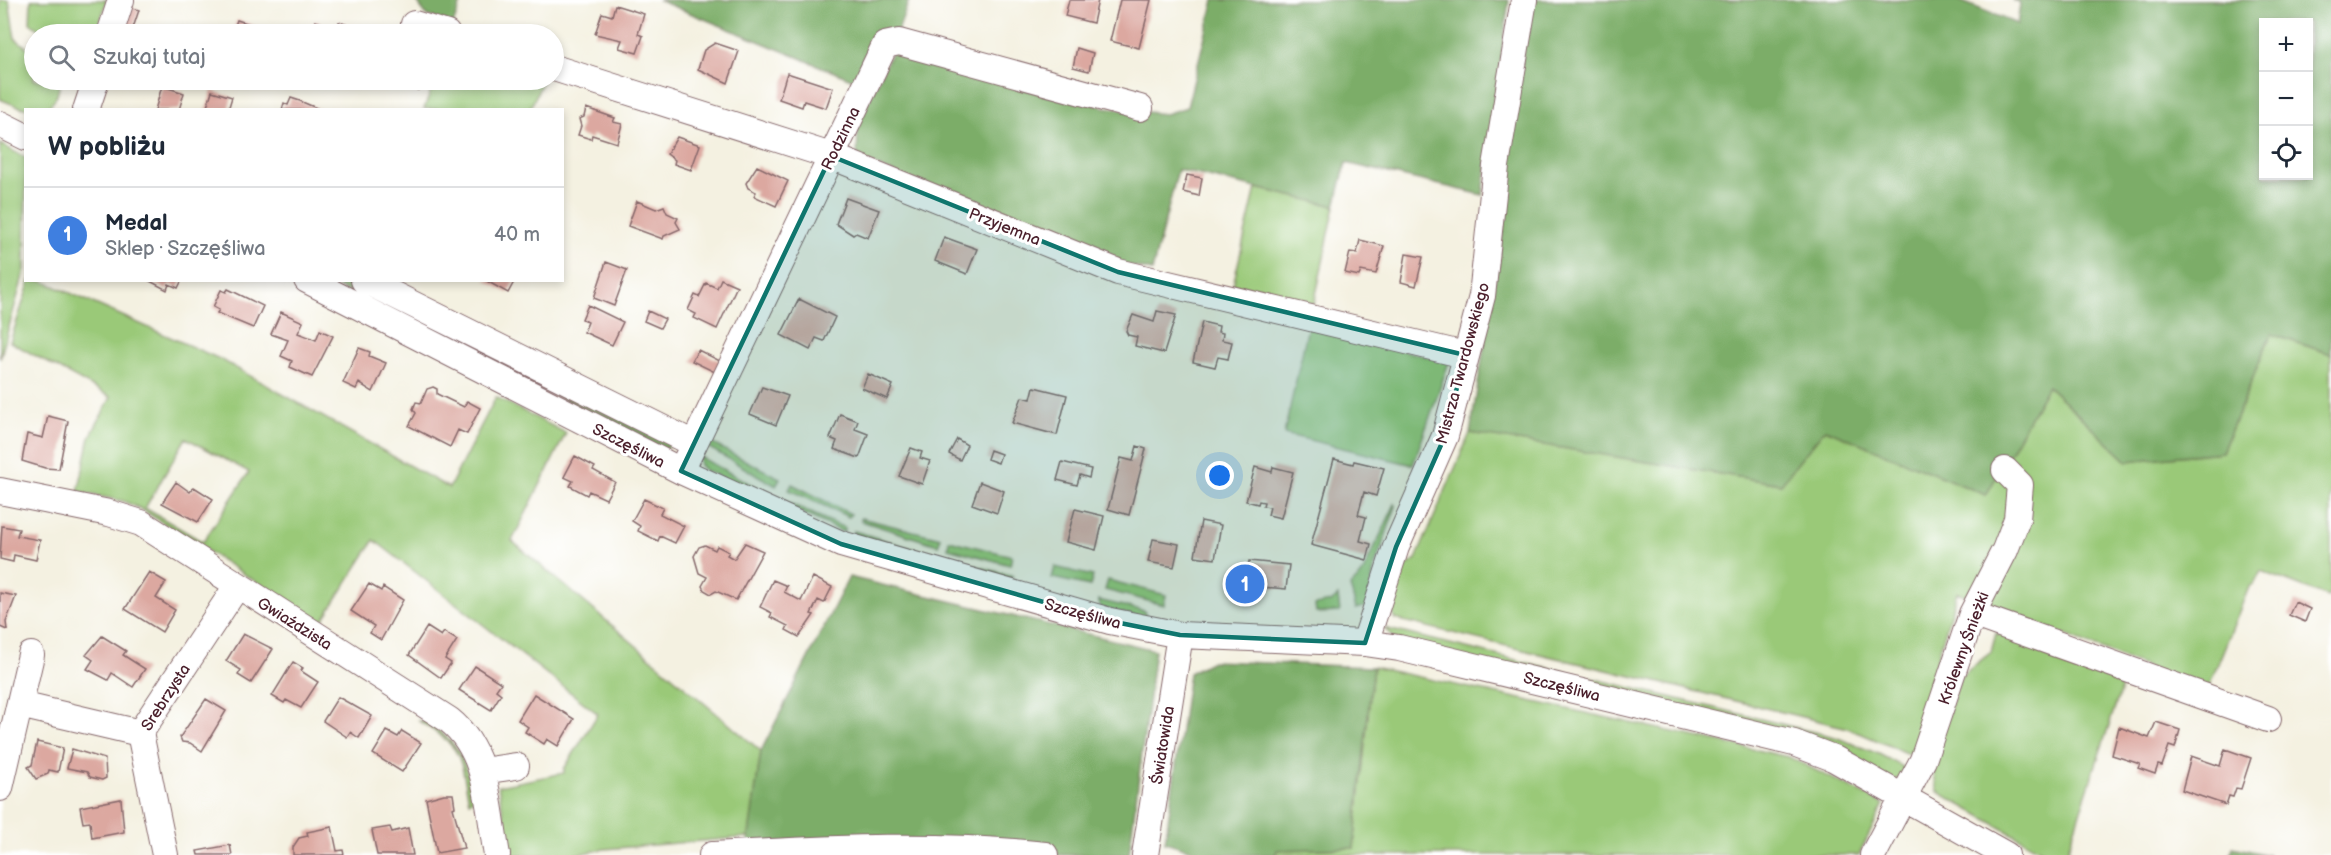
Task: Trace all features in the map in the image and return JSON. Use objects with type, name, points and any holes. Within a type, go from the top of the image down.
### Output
[{"type":"street","points":[[113,24],[121,0]]},
{"type":"street","name":"Mistrza Twardowskiego","points":[[1365,643],[1396,547],[1445,436],[1482,296],[1496,166],[1524,0]]},
{"type":"street","name":"Rodzinna","points":[[681,471],[882,48],[894,42],[1140,108]]},
{"type":"street","name":"Przyjemna","points":[[564,71],[831,156],[1118,272],[1465,355]]},
{"type":"street","points":[[87,108],[93,90]]},
{"type":"street","points":[[0,124],[24,136]]},
{"type":"street","name":"Szczęśliwa","points":[[311,282],[681,471],[841,544],[1110,621],[1180,635],[1365,643],[1420,652],[1794,743],[1833,758],[2006,855]]},
{"type":"street","points":[[368,282],[694,444]]},
{"type":"street","name":"Królewny Śnieżki","points":[[1904,797],[1923,760],[1972,614],[2005,550],[2017,519],[2020,485],[2005,470]]},
{"type":"street","name":"Gwiaździsta","points":[[0,491],[109,513],[141,523],[449,720],[468,740],[482,771],[497,855]]},
{"type":"street","name":"Srebrzysta","points":[[165,855],[140,733],[237,586]]},
{"type":"street","points":[[1972,614],[2268,719]]},
{"type":"street","name":"Światowida","points":[[1145,855],[1180,635]]},
{"type":"street","points":[[0,788],[31,655]]},
{"type":"street","points":[[20,705],[140,733]]},
{"type":"street","points":[[482,771],[516,766]]},
{"type":"street","points":[[1873,855],[1904,797]]},
{"type":"street","points":[[712,855],[835,848],[988,848],[1045,855]]},
{"type":"highlighted area","points":[[831,156],[1118,272],[1465,355],[1445,436],[1396,547],[1365,643],[1180,635],[1110,621],[841,544],[681,471]]},
{"type":"green space","points":[[0,0],[9,0],[15,38],[24,45],[24,90],[58,90],[53,102],[43,108],[20,107],[0,99]]},
{"type":"green space","points":[[31,0],[107,0],[99,24],[30,23]]},
{"type":"green space","points":[[416,0],[462,0],[453,24],[426,15]]},
{"type":"green space","points":[[658,0],[909,0],[898,31],[883,30],[856,81]]},
{"type":"green space","points":[[1214,0],[1509,0],[1483,195],[1346,163],[1335,206],[1178,170],[1152,271],[1118,263],[857,158],[858,123],[893,49],[1104,107],[1165,114],[1187,107]]},
{"type":"green space","points":[[1532,0],[1958,0],[2017,24],[2020,4],[2012,0],[2331,0],[2331,354],[2271,334],[2222,452],[2127,461],[2048,386],[1986,495],[1825,429],[1781,484],[1470,433],[1505,218],[1512,118]]},
{"type":"green space","points":[[431,90],[539,90],[530,108],[424,108]]},
{"type":"green space","points":[[0,144],[24,157],[24,274],[0,359]]},
{"type":"green space","points":[[1256,188],[1335,206],[1314,304],[1233,285]]},
{"type":"green space","points":[[30,282],[45,282],[222,360],[449,488],[496,397],[566,433],[512,541],[761,751],[749,837],[605,849],[573,855],[515,855],[511,853],[498,786],[564,773],[564,769],[598,714],[374,540],[321,623],[141,509],[123,501],[78,492],[90,437],[111,397],[10,342]],"holes":[[[186,438],[249,472],[203,542],[145,508]]]},
{"type":"green space","points":[[328,282],[355,282],[669,444],[667,449]]},
{"type":"green space","points":[[1308,327],[1449,362],[1413,465],[1284,434]]},
{"type":"green space","points":[[2271,334],[2331,354],[2331,589],[2328,597],[2261,571],[2255,583],[2249,587],[2207,691],[1957,592],[1935,666],[1946,668],[1915,757],[1848,728],[1394,619],[1392,601],[1394,585],[1402,571],[1416,559],[1470,433],[1781,484],[1825,428],[1986,495],[2048,386],[2127,461],[2222,452]]},
{"type":"green space","points":[[709,430],[711,443],[780,478],[776,486],[704,445]]},
{"type":"green space","points":[[698,456],[773,496],[772,499],[706,471],[700,465]]},
{"type":"green space","points":[[792,484],[851,514],[849,517],[789,490]]},
{"type":"green space","points":[[782,500],[845,528],[843,532],[780,503]]},
{"type":"green space","points":[[1395,504],[1374,568],[1368,606],[1356,609],[1350,586],[1361,576]]},
{"type":"green space","points":[[861,518],[941,538],[938,545],[861,521]]},
{"type":"green space","points":[[854,531],[937,556],[935,559],[852,535]]},
{"type":"green space","points":[[949,540],[1012,556],[1010,565],[948,548]]},
{"type":"green space","points":[[946,558],[1013,576],[1008,581],[945,562]]},
{"type":"green space","points":[[1055,567],[1093,576],[1090,586],[1052,578]]},
{"type":"green space","points":[[849,577],[1155,650],[1129,855],[746,855],[761,751]]},
{"type":"green space","points":[[1108,580],[1166,595],[1164,605],[1105,590]]},
{"type":"green space","points":[[1338,596],[1340,612],[1316,613],[1315,605],[1331,602]]},
{"type":"green space","points":[[1098,600],[1145,611],[1145,618],[1101,608]]},
{"type":"green space","points":[[1384,628],[1835,737],[1879,754],[1909,770],[1902,778],[1894,780],[1395,639]]},
{"type":"green space","points":[[1996,633],[2123,676],[2121,689],[2068,849],[2077,855],[2049,855],[1938,792],[1932,766],[1960,677],[1991,652]]},
{"type":"green space","points":[[1212,661],[1373,667],[1354,848],[1277,850],[1276,855],[1207,855],[1165,842],[1189,673]]},
{"type":"green space","points":[[1373,667],[1789,757],[1884,804],[1859,855],[1276,855],[1277,850],[1354,848]]},
{"type":"green space","points":[[424,720],[446,736],[459,753],[468,773],[473,800],[469,801],[457,753],[444,738],[419,721]]},
{"type":"green space","points":[[2233,847],[2269,855],[2230,855]]},
{"type":"building","points":[[1069,0],[1098,0],[1093,23],[1065,16]]},
{"type":"building","points":[[1120,0],[1151,0],[1139,48],[1110,41]]},
{"type":"building","points":[[615,5],[644,14],[638,34],[643,36],[637,53],[619,48],[622,40],[595,34],[602,13],[612,16]]},
{"type":"building","points":[[129,7],[139,10],[134,24],[123,24]]},
{"type":"building","points":[[237,20],[249,24],[236,24]]},
{"type":"building","points":[[715,43],[739,51],[728,83],[698,69],[704,50]]},
{"type":"building","points":[[1077,48],[1093,53],[1089,71],[1073,67]]},
{"type":"building","points":[[787,73],[833,88],[826,108],[804,101],[802,107],[779,99]]},
{"type":"building","points":[[161,90],[184,93],[180,108],[156,108]]},
{"type":"building","points":[[212,91],[232,97],[229,108],[207,108]]},
{"type":"building","points":[[291,98],[316,108],[283,108],[284,103],[288,105]]},
{"type":"building","points":[[586,108],[615,118],[613,122],[622,124],[617,143],[592,135],[591,139],[578,135],[581,126],[579,119],[584,117]]},
{"type":"building","points":[[677,137],[700,145],[691,170],[674,164],[675,160],[667,154]]},
{"type":"building","points":[[757,166],[788,181],[776,206],[754,196],[756,192],[748,188],[746,183]]},
{"type":"building","points":[[1187,175],[1202,178],[1199,196],[1183,192]]},
{"type":"building","points":[[846,198],[879,210],[868,238],[856,233],[853,235],[836,224]]},
{"type":"building","points":[[637,201],[656,209],[664,206],[667,213],[678,218],[676,222],[680,229],[664,236],[663,239],[628,226]]},
{"type":"building","points":[[944,237],[977,249],[967,274],[935,261]]},
{"type":"building","points":[[1360,240],[1384,246],[1376,274],[1361,271],[1359,276],[1345,273],[1350,252],[1357,253]]},
{"type":"building","points":[[1406,254],[1423,257],[1416,286],[1401,282]]},
{"type":"building","points":[[606,262],[627,270],[614,306],[594,298]]},
{"type":"building","points":[[721,279],[737,286],[717,329],[694,318],[696,314],[688,310],[695,295],[699,297],[706,283],[717,288]]},
{"type":"building","points":[[152,282],[181,282],[178,288],[169,284],[167,290]]},
{"type":"building","points":[[489,282],[514,282],[508,293]]},
{"type":"building","points":[[228,289],[263,306],[253,328],[217,313],[219,310],[213,307],[221,290],[226,292]]},
{"type":"building","points":[[799,299],[835,317],[824,341],[816,338],[810,350],[781,335]]},
{"type":"building","points":[[588,305],[623,322],[612,345],[584,332],[588,322],[582,319]]},
{"type":"building","points":[[648,311],[665,319],[660,328],[644,321]]},
{"type":"building","points":[[1157,311],[1176,315],[1164,353],[1135,346],[1137,337],[1128,335],[1126,331],[1133,315],[1154,322]]},
{"type":"building","points":[[281,312],[303,322],[298,333],[316,340],[320,330],[333,336],[312,377],[290,367],[292,361],[281,356],[288,340],[271,334]]},
{"type":"building","points":[[1202,322],[1219,326],[1218,332],[1223,333],[1222,340],[1232,342],[1228,359],[1218,357],[1215,367],[1193,362]]},
{"type":"building","points":[[359,348],[370,352],[369,356],[386,363],[373,392],[359,383],[356,389],[343,383]]},
{"type":"building","points":[[698,350],[728,365],[723,376],[692,361]]},
{"type":"building","points":[[868,374],[893,385],[887,399],[862,388]]},
{"type":"building","points":[[433,387],[437,389],[437,394],[464,407],[467,401],[480,408],[467,434],[458,430],[450,447],[409,426],[416,413],[413,409],[416,402],[421,403],[427,389]]},
{"type":"building","points":[[762,387],[788,396],[776,425],[750,414]]},
{"type":"building","points":[[1034,387],[1067,395],[1057,435],[1012,423],[1022,397],[1031,399]]},
{"type":"building","points":[[840,414],[858,421],[855,429],[868,434],[859,458],[834,449],[837,441],[830,438]]},
{"type":"building","points":[[48,416],[68,421],[59,469],[45,468],[22,461],[27,434],[43,438]]},
{"type":"building","points":[[957,439],[967,445],[960,460],[949,454]]},
{"type":"building","points":[[1137,446],[1146,449],[1129,515],[1108,509],[1121,458],[1133,461]]},
{"type":"building","points":[[911,448],[922,452],[920,458],[930,461],[922,484],[899,476]]},
{"type":"building","points":[[990,450],[1001,454],[998,463],[987,459]]},
{"type":"building","points":[[575,456],[595,467],[593,470],[615,482],[606,499],[589,491],[587,495],[570,486],[573,481],[564,477]]},
{"type":"building","points":[[1334,459],[1384,468],[1376,496],[1364,492],[1358,515],[1366,517],[1360,541],[1371,544],[1367,560],[1311,545]]},
{"type":"building","points":[[1062,462],[1091,469],[1089,478],[1080,475],[1077,485],[1057,480]]},
{"type":"building","points":[[1255,467],[1272,472],[1273,467],[1293,472],[1281,518],[1268,515],[1270,507],[1263,506],[1264,502],[1259,501],[1258,504],[1246,501]]},
{"type":"building","points":[[176,482],[190,492],[194,487],[213,499],[198,522],[162,503]]},
{"type":"building","points":[[980,482],[1004,491],[997,513],[972,504]]},
{"type":"building","points":[[644,499],[663,508],[660,514],[684,526],[675,543],[660,536],[658,541],[638,531],[640,526],[632,521]]},
{"type":"building","points":[[1075,509],[1104,516],[1096,550],[1066,542]]},
{"type":"building","points":[[1201,521],[1221,525],[1215,559],[1195,556]]},
{"type":"building","points":[[2,526],[19,529],[17,536],[40,540],[36,560],[14,555],[13,562],[0,559]]},
{"type":"building","points":[[1153,539],[1179,544],[1174,567],[1148,562]]},
{"type":"building","points":[[745,543],[763,551],[736,600],[716,591],[711,594],[704,590],[702,586],[707,577],[699,573],[694,556],[699,547],[705,545],[715,550],[717,546],[729,552],[727,555],[734,559]]},
{"type":"building","points":[[1249,561],[1289,565],[1286,589],[1238,585],[1239,572],[1247,572]]},
{"type":"building","points":[[149,572],[166,582],[156,598],[175,610],[162,632],[125,609]]},
{"type":"building","points":[[813,577],[832,587],[824,603],[818,600],[811,614],[814,615],[799,637],[786,630],[788,626],[770,617],[772,613],[760,607],[773,580],[787,586],[784,592],[801,601]]},
{"type":"building","points":[[369,584],[381,591],[383,587],[403,600],[381,640],[370,633],[374,626],[351,611]]},
{"type":"building","points":[[0,593],[16,596],[6,622],[7,630],[0,627]]},
{"type":"building","points":[[2295,602],[2310,609],[2305,622],[2289,615]]},
{"type":"building","points":[[427,627],[441,636],[444,632],[457,640],[445,659],[451,663],[441,678],[409,655]]},
{"type":"building","points":[[243,634],[273,649],[251,683],[238,675],[241,670],[226,661]]},
{"type":"building","points":[[102,636],[126,651],[123,655],[145,669],[133,687],[112,673],[108,680],[87,669],[93,660],[86,655]]},
{"type":"building","points":[[293,662],[303,668],[301,671],[318,682],[301,708],[286,700],[284,703],[272,696]]},
{"type":"building","points":[[475,666],[501,683],[496,690],[501,694],[491,710],[459,690]]},
{"type":"building","points":[[534,694],[574,719],[558,746],[547,739],[544,744],[525,732],[528,727],[518,720]]},
{"type":"building","points":[[338,697],[372,716],[359,738],[350,732],[347,737],[323,721]]},
{"type":"building","points":[[206,699],[226,711],[202,751],[190,743],[182,742],[180,737]]},
{"type":"building","points":[[2156,722],[2180,730],[2175,748],[2169,746],[2162,766],[2158,765],[2155,774],[2138,768],[2140,764],[2112,755],[2119,727],[2149,738]]},
{"type":"building","points":[[387,731],[398,737],[402,731],[421,743],[402,772],[373,754]]},
{"type":"building","points":[[37,742],[63,748],[58,772],[49,770],[48,774],[36,779],[28,767],[32,765]]},
{"type":"building","points":[[72,749],[105,759],[106,778],[102,780],[90,777],[87,772],[67,768]]},
{"type":"building","points":[[2225,749],[2251,758],[2241,789],[2236,788],[2233,797],[2229,796],[2226,805],[2182,790],[2191,756],[2220,766]]},
{"type":"building","points":[[453,794],[455,807],[453,808],[464,848],[437,853],[426,799]]},
{"type":"building","points":[[121,799],[124,832],[92,838],[90,822],[83,823],[80,807]]},
{"type":"building","points":[[332,827],[337,851],[343,850],[344,855],[293,855],[293,847],[299,838],[308,836],[307,832]]},
{"type":"building","points":[[390,827],[392,832],[408,828],[413,855],[377,855],[372,830]]},
{"type":"building","points":[[230,845],[232,855],[198,855],[197,851]]},
{"type":"place","name":"Medal","points":[[1245,584]]}]
